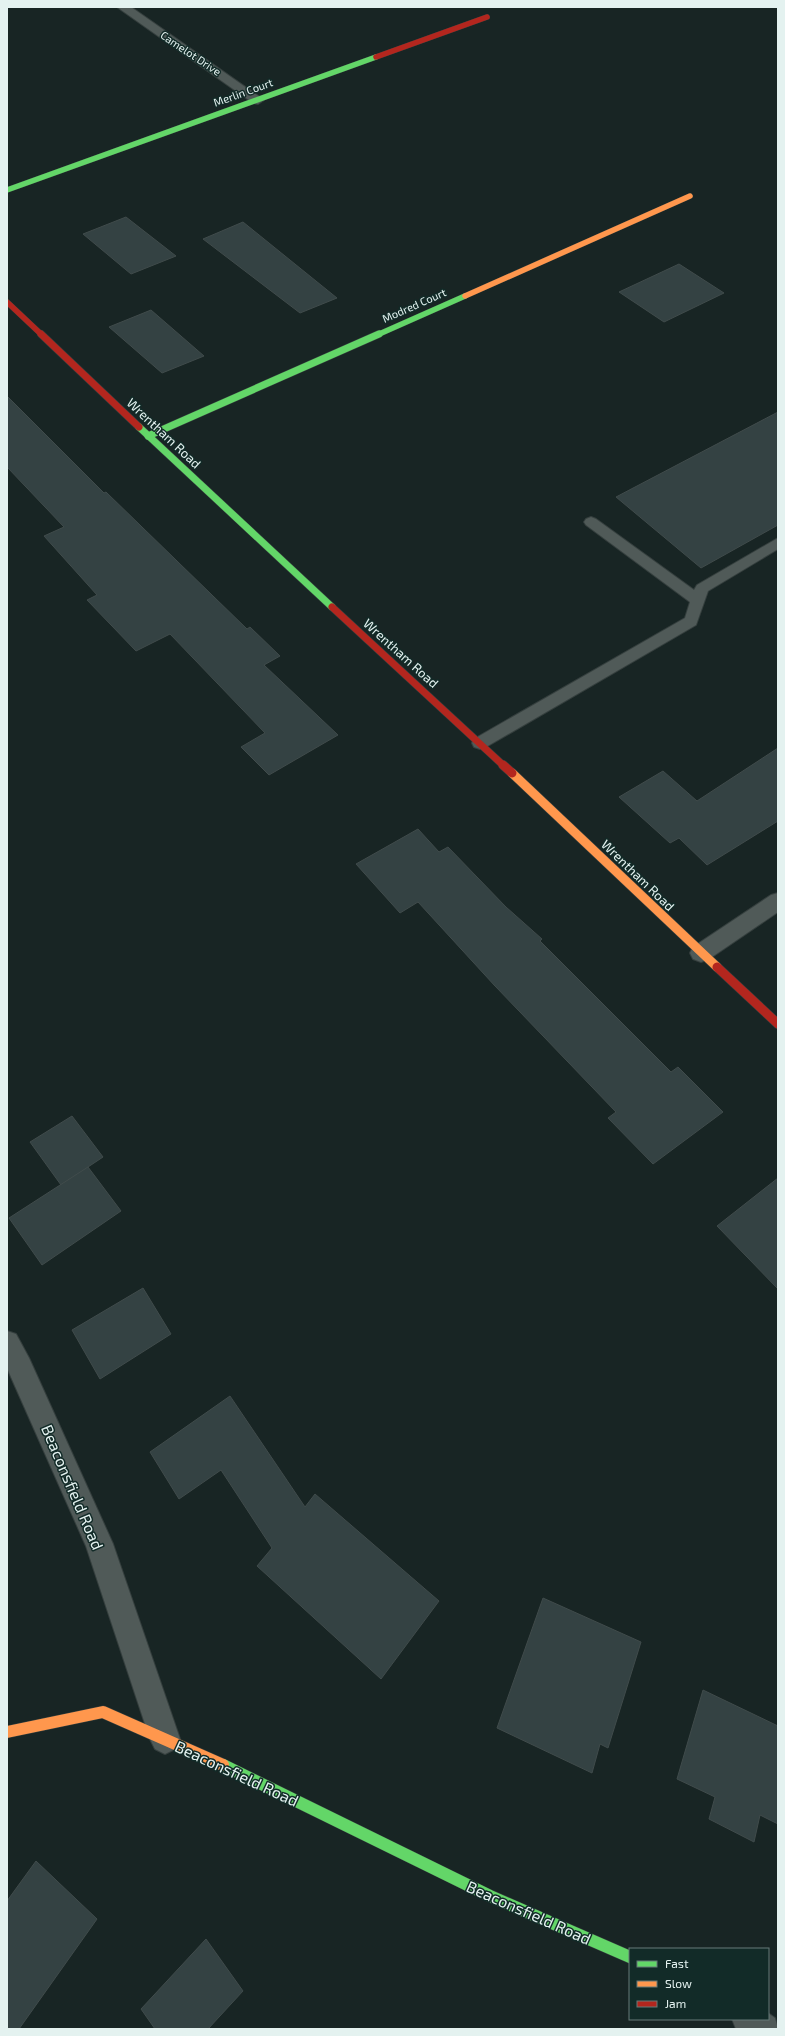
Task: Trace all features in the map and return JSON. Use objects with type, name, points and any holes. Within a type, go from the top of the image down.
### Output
[{"type":"street","name":"Camelot Drive","points":[[123,7],[258,100]]},
{"type":"street","name":"Merlin Court","points":[[7,190],[487,17]]},
{"type":"street","name":"Modred Court","points":[[148,436],[690,196]]},
{"type":"street","name":"Wrentham Road","points":[[7,302],[148,436],[480,743],[778,1024]]},
{"type":"street","points":[[701,953],[778,901]]},
{"type":"street","name":"Beaconsfield Road","points":[[7,1344],[20,1367],[99,1544],[164,1739],[232,1769],[490,1896],[629,1957]]},
{"type":"street","points":[[7,1732],[103,1712],[164,1739]]},
{"type":"street","points":[[750,2020],[764,2029]]},
{"type":"lane","points":[[591,522],[698,600]]},
{"type":"lane","points":[[480,743],[691,621],[702,588],[778,543]]},
{"type":"building","points":[[126,217],[176,256],[131,274],[83,234]]},
{"type":"building","points":[[243,222],[337,298],[300,313],[203,239]]},
{"type":"building","points":[[679,264],[724,293],[664,322],[619,292]]},
{"type":"building","points":[[151,310],[204,356],[162,373],[109,327]]},
{"type":"building","points":[[7,396],[104,493],[106,492],[247,629],[250,627],[280,656],[264,665],[338,735],[269,775],[241,747],[265,733],[170,634],[136,651],[87,600],[97,595],[44,536],[64,527],[7,467]]},
{"type":"building","points":[[778,412],[778,525],[701,568],[616,497]]},
{"type":"building","points":[[778,748],[778,821],[707,865],[679,838],[670,843],[619,797],[663,771],[697,801]]},
{"type":"building","points":[[418,829],[439,852],[448,847],[506,907],[542,939],[540,941],[671,1072],[678,1067],[723,1112],[653,1164],[608,1118],[616,1112],[495,986],[418,902],[400,913],[356,864]]},
{"type":"building","points":[[72,1116],[103,1157],[61,1185],[30,1142]]},
{"type":"building","points":[[88,1167],[121,1211],[42,1265],[9,1218]]},
{"type":"building","points":[[778,1178],[778,1289],[717,1226]]},
{"type":"building","points":[[143,1288],[171,1334],[100,1379],[72,1330]]},
{"type":"building","points":[[230,1396],[305,1507],[315,1494],[439,1601],[381,1679],[257,1566],[272,1548],[221,1470],[179,1499],[150,1452]]},
{"type":"building","points":[[543,1598],[641,1642],[608,1748],[600,1744],[592,1773],[497,1728]]},
{"type":"building","points":[[703,1690],[778,1726],[778,1824],[760,1815],[754,1842],[709,1819],[715,1797],[677,1779]]},
{"type":"building","points":[[36,1861],[97,1919],[19,2029],[7,2029],[7,1901]]},
{"type":"building","points":[[206,1939],[243,1991],[208,2029],[155,2029],[141,2009]]},
{"type":"traffic: fast","points":[[7,190],[376,57]]},
{"type":"traffic: fast","points":[[148,436],[465,296]]},
{"type":"traffic: fast","points":[[139,427],[332,607]]},
{"type":"traffic: fast","points":[[223,1765],[490,1896],[629,1957]]},
{"type":"traffic: slow","points":[[465,296],[690,196]]},
{"type":"traffic: slow","points":[[512,773],[717,967]]},
{"type":"traffic: slow","points":[[7,1732],[103,1712],[223,1765]]},
{"type":"traffic: jam","points":[[376,57],[487,17]]},
{"type":"traffic: jam","points":[[7,302],[139,427]]},
{"type":"traffic: jam","points":[[332,607],[512,773]]},
{"type":"traffic: jam","points":[[717,967],[778,1024]]}]
